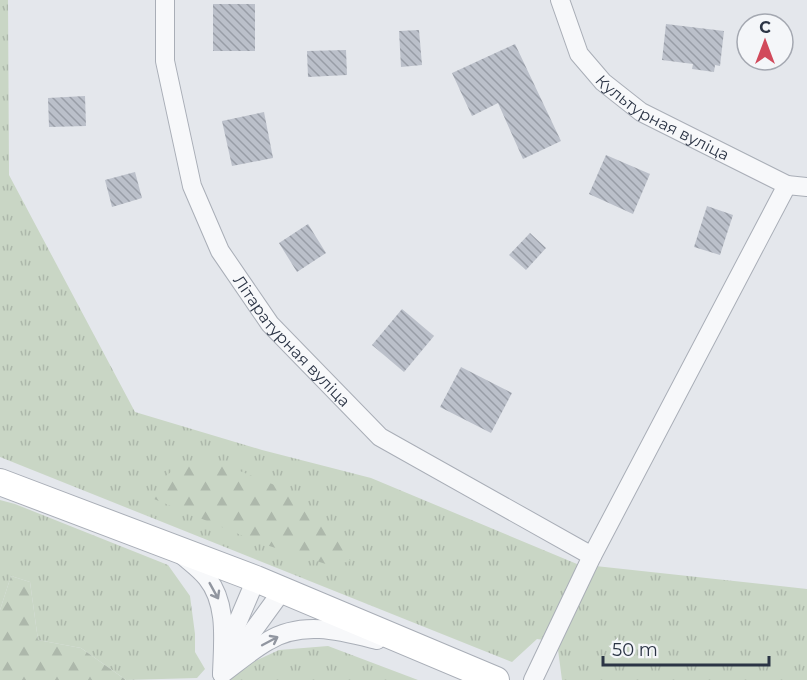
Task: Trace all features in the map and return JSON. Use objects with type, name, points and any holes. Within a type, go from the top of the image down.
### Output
[{"type":"main road","points":[[0,482],[256,579],[496,680]]},
{"type":"street","name":"Літаратурная вуліца","points":[[165,0],[165,61],[192,186],[220,251],[270,324],[380,437],[592,556]]},
{"type":"street","name":"Культурная вуліца","points":[[560,0],[579,54],[603,82],[641,112],[787,185],[807,187]]},
{"type":"street","points":[[533,680],[592,556],[787,185]]},
{"type":"street","points":[[175,549],[207,578],[220,600],[223,634],[221,677]]},
{"type":"street","points":[[221,677],[230,640],[256,579]]},
{"type":"street","points":[[221,677],[282,591]]},
{"type":"street","points":[[221,677],[269,640],[296,629],[334,629],[440,656]]},
{"type":"green space","points":[[0,0],[8,0],[9,175],[135,412],[262,450],[371,478],[577,564],[807,589],[807,680],[562,680],[557,642],[537,639],[512,662],[0,457]]},
{"type":"green space","points":[[222,464],[292,492],[335,533],[350,561],[332,566],[260,543],[154,499],[160,481],[178,466]]},
{"type":"green space","points":[[0,500],[168,565],[190,596],[195,652],[205,669],[197,678],[126,680],[81,648],[38,640],[30,582],[11,576],[0,610]]},
{"type":"green space","points":[[11,576],[30,582],[38,640],[81,648],[126,680],[0,680],[0,610]]},
{"type":"green space","points":[[328,646],[418,680],[229,680],[233,671],[279,650]]},
{"type":"building","points":[[213,4],[255,4],[255,51],[213,51]]},
{"type":"building","points":[[666,24],[724,31],[720,66],[715,65],[714,72],[692,69],[693,64],[662,60]]},
{"type":"building","points":[[419,30],[422,65],[401,67],[399,31]]},
{"type":"building","points":[[515,44],[561,141],[523,159],[498,103],[472,116],[452,73]]},
{"type":"building","points":[[346,50],[347,75],[308,77],[307,51]]},
{"type":"building","points":[[85,96],[86,126],[49,127],[48,98]]},
{"type":"building","points":[[264,112],[273,158],[232,166],[222,121]]},
{"type":"building","points":[[606,155],[650,174],[633,214],[589,194]]},
{"type":"building","points":[[135,172],[142,198],[112,207],[105,180]]},
{"type":"building","points":[[707,206],[733,215],[720,255],[694,247]]},
{"type":"building","points":[[308,224],[326,253],[297,272],[279,243]]},
{"type":"building","points":[[530,233],[546,248],[526,270],[509,255]]},
{"type":"building","points":[[402,309],[434,336],[404,372],[372,345]]},
{"type":"building","points":[[461,367],[512,393],[491,433],[440,407]]}]
